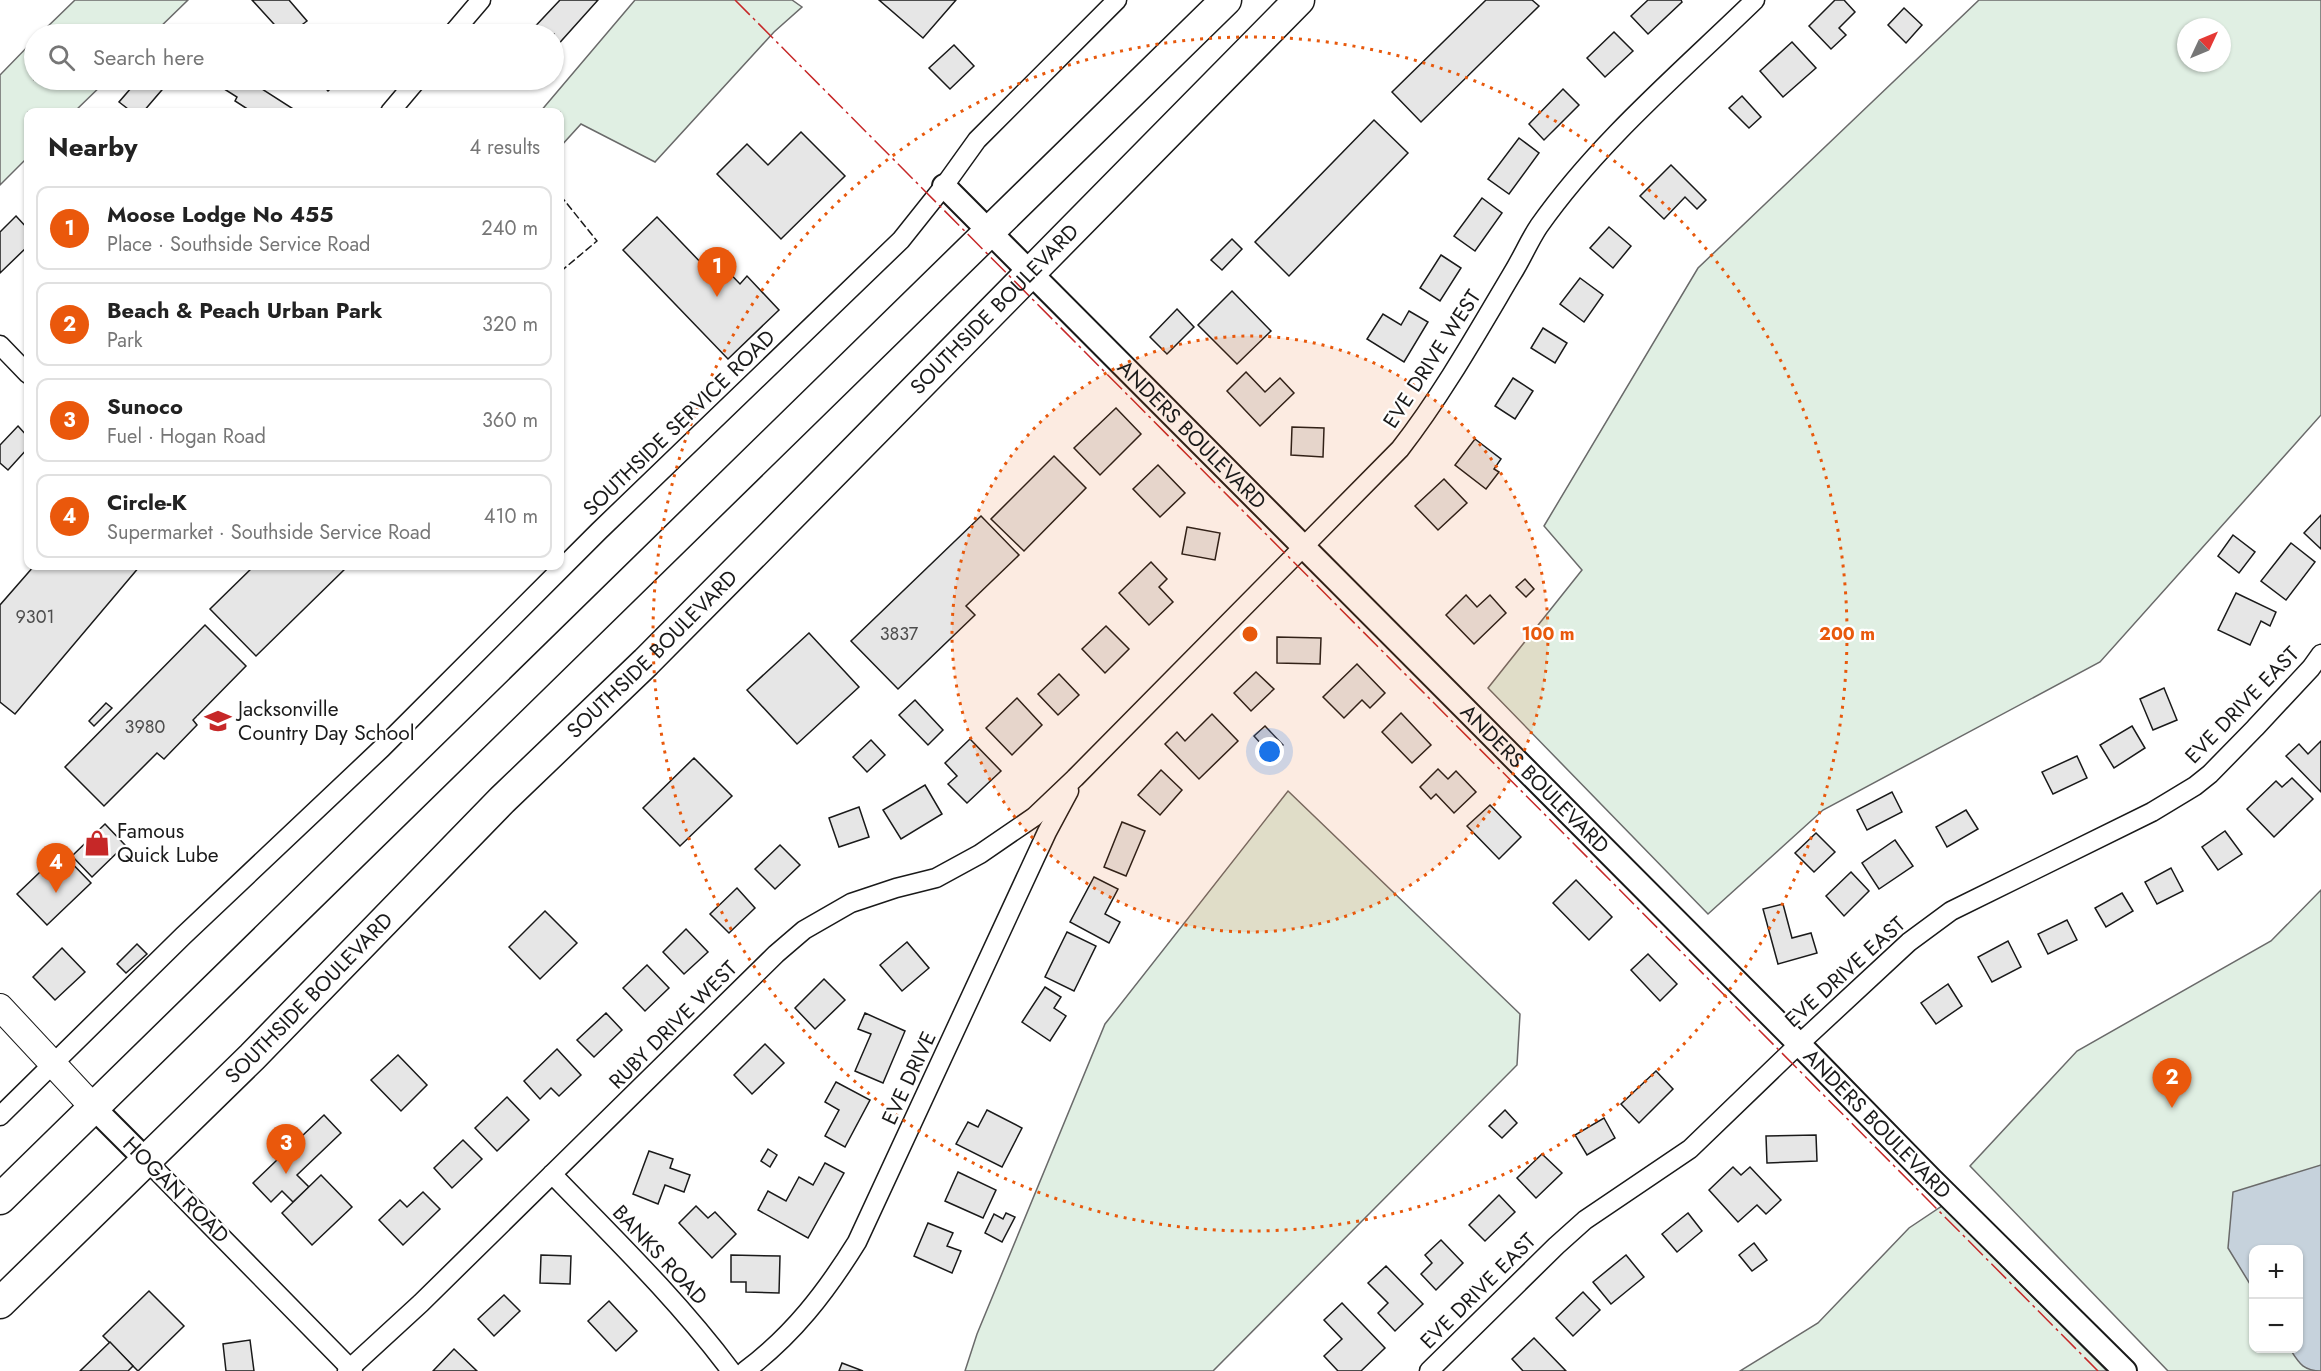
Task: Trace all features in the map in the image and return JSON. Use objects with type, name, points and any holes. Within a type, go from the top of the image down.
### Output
[{"type":"highway","points":[[0,1199],[1227,0]]},
{"type":"highway","name":"SOUTHSIDE BOULEVARD","points":[[0,1303],[264,1045],[502,800],[646,662],[1299,0]]},
{"type":"main road","name":"HOGAN ROAD","points":[[0,1007],[94,1108]]},
{"type":"street","points":[[461,24],[481,0]]},
{"type":"street","name":"SOUTHSIDE SERVICE ROAD","points":[[564,566],[901,240],[977,140],[1117,0]]},
{"type":"street","name":"EVE DRIVE WEST","points":[[1075,778],[1400,449],[1419,425],[1458,363],[1539,227],[1580,174],[1609,142],[1755,0]]},
{"type":"street","points":[[393,108],[409,90]]},
{"type":"street","name":"ANDERS BOULEVARD","points":[[944,186],[1931,1179],[2125,1371]]},
{"type":"street","points":[[0,345],[24,370]]},
{"type":"street","name":"SOUTHSIDE SERVICE ROAD","points":[[0,1116],[183,936],[382,748],[560,570]]},
{"type":"street","name":"EVE DRIVE EAST","points":[[1429,1371],[1563,1239],[1585,1220],[1690,1149],[1909,942],[1951,910],[2152,812],[2195,786],[2255,728],[2311,668],[2321,654]]},
{"type":"street","name":"RUBY DRIVE WEST","points":[[350,1370],[776,954],[804,930],[851,903],[936,878],[980,854],[1034,817],[1075,778]]},
{"type":"street","name":"EVE DRIVE","points":[[745,1371],[794,1329],[810,1311],[857,1242],[1047,832],[1075,778]]},
{"type":"street","name":"HOGAN ROAD","points":[[94,1108],[350,1370]]},
{"type":"street","name":"BANKS ROAD","points":[[552,1174],[705,1336],[731,1371]]},
{"type":"green space","points":[[75,0],[188,0],[163,24],[50,24]]},
{"type":"green space","points":[[635,0],[792,0],[802,7],[774,32],[655,162],[581,124],[564,143],[564,108],[543,108],[559,90],[564,90],[564,84]]},
{"type":"green space","points":[[1979,0],[2321,0],[2321,415],[2100,662],[1823,810],[1708,914],[1488,688],[1582,570],[1544,526],[1698,268]]},
{"type":"green space","points":[[24,50],[24,90],[97,90],[78,108],[24,108],[24,161],[0,185],[0,75]]},
{"type":"green space","points":[[1288,791],[1520,1014],[1517,1065],[1213,1371],[965,1371],[977,1334],[1105,1024]]},
{"type":"green space","points":[[2321,890],[2321,1371],[2168,1371],[1970,1166],[2077,1051],[2271,941]]},
{"type":"green space","points":[[1942,1206],[2107,1371],[1740,1371],[1818,1323],[1909,1228]]},
{"type":"shaded area","points":[[2321,1165],[2321,1371],[2306,1368],[2293,1353],[2303,1353],[2303,1245],[2249,1245],[2249,1282],[2228,1248],[2233,1192]]},
{"type":"building","points":[[252,0],[289,0],[307,21],[303,24],[274,24]]},
{"type":"building","points":[[560,0],[598,0],[564,38],[564,24],[537,24]]},
{"type":"building","points":[[879,0],[956,0],[923,38]]},
{"type":"building","points":[[1486,0],[1532,0],[1539,6],[1421,122],[1392,92]]},
{"type":"building","points":[[1648,0],[1681,0],[1682,2],[1648,34],[1631,16]]},
{"type":"building","points":[[1835,0],[1844,0],[1855,12],[1839,28],[1846,35],[1831,49],[1809,26]]},
{"type":"building","points":[[1904,8],[1922,25],[1906,43],[1888,25]]},
{"type":"building","points":[[1614,32],[1633,51],[1605,77],[1587,58]]},
{"type":"building","points":[[1792,42],[1816,68],[1783,97],[1760,71]]},
{"type":"building","points":[[954,45],[974,66],[950,89],[929,68]]},
{"type":"building","points":[[1563,89],[1579,105],[1544,140],[1529,124]]},
{"type":"building","points":[[129,90],[162,90],[146,108],[127,108],[119,102]]},
{"type":"building","points":[[226,90],[264,90],[292,108],[246,108],[235,101],[237,97]]},
{"type":"building","points":[[1742,96],[1761,117],[1749,128],[1729,108]]},
{"type":"building","points":[[1374,120],[1408,153],[1289,276],[1255,242]]},
{"type":"building","points":[[801,132],[845,176],[781,239],[717,174],[747,144],[768,165]]},
{"type":"building","points":[[1519,138],[1539,153],[1509,194],[1488,179]]},
{"type":"building","points":[[1671,165],[1706,200],[1697,209],[1685,197],[1664,219],[1640,196]]},
{"type":"building","points":[[1482,198],[1502,213],[1475,251],[1454,236]]},
{"type":"building","points":[[16,216],[24,225],[24,250],[0,273],[0,232]]},
{"type":"building","points":[[657,217],[706,268],[716,259],[740,284],[747,276],[779,310],[728,359],[623,250]]},
{"type":"building","points":[[1609,227],[1631,246],[1613,268],[1590,248]]},
{"type":"building","points":[[1232,239],[1242,249],[1222,270],[1211,260]]},
{"type":"building","points":[[1441,255],[1461,268],[1440,301],[1420,288]]},
{"type":"building","points":[[1580,278],[1603,295],[1584,322],[1560,304]]},
{"type":"building","points":[[1232,291],[1271,331],[1237,364],[1198,325]]},
{"type":"building","points":[[1177,309],[1194,327],[1167,354],[1150,337]]},
{"type":"building","points":[[1409,311],[1428,322],[1404,362],[1367,339],[1383,314],[1401,325]]},
{"type":"building","points":[[1543,328],[1567,343],[1555,363],[1531,348]]},
{"type":"building","points":[[1246,372],[1265,392],[1280,378],[1294,393],[1260,426],[1227,391]]},
{"type":"building","points":[[1513,378],[1533,391],[1515,419],[1495,406]]},
{"type":"building","points":[[1116,408],[1141,434],[1100,475],[1074,448]]},
{"type":"building","points":[[18,426],[24,433],[24,452],[8,470],[0,463],[0,445]]},
{"type":"building","points":[[1292,427],[1324,428],[1323,457],[1291,455]]},
{"type":"building","points":[[1475,439],[1501,459],[1494,469],[1499,472],[1486,489],[1455,465]]},
{"type":"building","points":[[1054,456],[1086,488],[1024,551],[991,519]]},
{"type":"building","points":[[1158,465],[1185,493],[1160,517],[1133,489]]},
{"type":"building","points":[[1444,479],[1467,503],[1438,530],[1415,506]]},
{"type":"building","points":[[2321,515],[2321,549],[2304,533]]},
{"type":"building","points":[[981,516],[1019,555],[966,606],[975,615],[898,689],[851,641]]},
{"type":"building","points":[[1187,527],[1220,533],[1215,560],[1182,554]]},
{"type":"building","points":[[2233,535],[2255,552],[2239,573],[2218,556]]},
{"type":"building","points":[[2291,543],[2315,562],[2286,600],[2261,581]]},
{"type":"building","points":[[1151,562],[1167,579],[1159,587],[1173,602],[1149,625],[1119,593]]},
{"type":"building","points":[[31,570],[137,570],[15,714],[0,702],[0,605]]},
{"type":"building","points":[[250,570],[344,570],[256,656],[210,609]]},
{"type":"building","points":[[1525,579],[1534,589],[1526,597],[1516,587]]},
{"type":"building","points":[[2236,593],[2276,612],[2270,626],[2261,621],[2250,645],[2218,630]]},
{"type":"building","points":[[1466,595],[1477,607],[1490,595],[1506,613],[1474,644],[1446,615]]},
{"type":"building","points":[[205,625],[246,666],[193,720],[197,725],[164,759],[157,753],[104,806],[65,767]]},
{"type":"building","points":[[1106,626],[1129,649],[1105,673],[1082,649]]},
{"type":"building","points":[[809,633],[859,687],[797,744],[747,690]]},
{"type":"building","points":[[1277,637],[1321,638],[1320,664],[1277,663]]},
{"type":"building","points":[[1357,664],[1385,693],[1370,708],[1362,700],[1344,718],[1323,697]]},
{"type":"building","points":[[1256,672],[1274,689],[1251,711],[1234,693]]},
{"type":"building","points":[[1059,674],[1079,695],[1058,715],[1038,694]]},
{"type":"building","points":[[2164,688],[2177,720],[2153,730],[2140,699]]},
{"type":"building","points":[[1017,698],[1042,725],[1012,755],[986,728]]},
{"type":"building","points":[[915,700],[943,730],[928,745],[899,715]]},
{"type":"building","points":[[106,703],[112,708],[94,726],[89,721]]},
{"type":"building","points":[[1401,713],[1431,745],[1412,763],[1382,732]]},
{"type":"building","points":[[1212,714],[1238,741],[1199,779],[1165,744],[1177,732],[1185,741]]},
{"type":"building","points":[[1265,726],[1283,745],[1272,756],[1254,736]]},
{"type":"building","points":[[2132,726],[2145,748],[2114,768],[2100,745]]},
{"type":"building","points":[[970,739],[1001,771],[967,803],[948,784],[957,776],[945,763]]},
{"type":"building","points":[[871,740],[885,755],[867,772],[853,757]]},
{"type":"building","points":[[2321,741],[2321,792],[2286,756],[2299,744],[2308,754]]},
{"type":"building","points":[[2077,756],[2087,778],[2053,794],[2042,772]]},
{"type":"building","points":[[694,758],[732,796],[680,846],[643,808]]},
{"type":"building","points":[[1438,769],[1448,779],[1456,771],[1476,792],[1454,813],[1436,794],[1431,799],[1420,787]]},
{"type":"building","points":[[1161,770],[1182,790],[1160,815],[1138,795]]},
{"type":"building","points":[[2292,778],[2313,799],[2274,837],[2247,809],[2276,781],[2282,787]]},
{"type":"building","points":[[925,785],[942,814],[901,839],[883,810]]},
{"type":"building","points":[[1892,792],[1902,812],[1867,830],[1857,810]]},
{"type":"building","points":[[1490,805],[1521,837],[1499,859],[1467,826]]},
{"type":"building","points":[[859,807],[869,837],[839,847],[829,818]]},
{"type":"building","points":[[1966,810],[1978,829],[1947,847],[1936,827]]},
{"type":"building","points":[[1122,822],[1145,831],[1126,876],[1104,867]]},
{"type":"building","points":[[105,824],[125,845],[92,877],[72,856]]},
{"type":"building","points":[[2225,831],[2242,854],[2218,870],[2202,847]]},
{"type":"building","points":[[1816,833],[1835,852],[1814,872],[1795,853]]},
{"type":"building","points":[[1895,840],[1913,866],[1879,889],[1862,863]]},
{"type":"building","points":[[780,845],[800,865],[775,889],[755,869]]},
{"type":"building","points":[[61,852],[91,883],[47,925],[17,894]]},
{"type":"building","points":[[2171,868],[2183,891],[2157,904],[2145,882]]},
{"type":"building","points":[[1851,872],[1869,891],[1844,916],[1826,896]]},
{"type":"building","points":[[1094,877],[1118,889],[1105,914],[1120,922],[1109,943],[1070,922]]},
{"type":"building","points":[[1576,880],[1612,917],[1589,940],[1553,903]]},
{"type":"building","points":[[737,888],[755,908],[729,933],[710,914]]},
{"type":"building","points":[[2122,893],[2133,911],[2106,927],[2095,908]]},
{"type":"building","points":[[1783,904],[1792,938],[1811,933],[1817,953],[1778,964],[1763,909]]},
{"type":"building","points":[[545,911],[577,943],[540,979],[509,947]]},
{"type":"building","points":[[2067,920],[2077,940],[2048,954],[2038,934]]},
{"type":"building","points":[[686,929],[708,952],[684,974],[663,952]]},
{"type":"building","points":[[1067,932],[1096,946],[1074,991],[1045,977]]},
{"type":"building","points":[[2008,941],[2021,967],[1992,982],[1978,957]]},
{"type":"building","points":[[907,942],[929,968],[902,991],[880,965]]},
{"type":"building","points":[[137,944],[147,954],[126,973],[117,964]]},
{"type":"building","points":[[62,948],[85,972],[55,1000],[33,977]]},
{"type":"building","points":[[1648,954],[1677,984],[1660,1001],[1631,970]]},
{"type":"building","points":[[647,965],[669,988],[645,1011],[623,988]]},
{"type":"building","points":[[824,979],[845,1000],[815,1029],[795,1008]]},
{"type":"building","points":[[1948,984],[1962,1006],[1936,1024],[1921,1003]]},
{"type":"building","points":[[1045,987],[1061,997],[1054,1008],[1066,1016],[1050,1041],[1022,1022]]},
{"type":"building","points":[[606,1013],[622,1030],[594,1057],[577,1040]]},
{"type":"building","points":[[865,1013],[905,1031],[883,1083],[855,1071],[871,1034],[858,1029]]},
{"type":"building","points":[[765,1044],[784,1063],[752,1094],[734,1075]]},
{"type":"building","points":[[557,1049],[581,1075],[559,1096],[551,1088],[540,1099],[524,1081]]},
{"type":"building","points":[[398,1055],[427,1085],[401,1111],[371,1080]]},
{"type":"building","points":[[1656,1071],[1673,1089],[1639,1123],[1621,1104]]},
{"type":"building","points":[[836,1082],[870,1100],[845,1147],[825,1136],[839,1110],[825,1102]]},
{"type":"building","points":[[507,1097],[529,1120],[497,1151],[475,1128]]},
{"type":"building","points":[[987,1110],[1022,1128],[1002,1167],[956,1144],[968,1122],[978,1127]]},
{"type":"building","points":[[1505,1110],[1517,1123],[1502,1138],[1489,1126]]},
{"type":"building","points":[[324,1115],[341,1133],[297,1175],[309,1187],[293,1202],[282,1191],[271,1202],[253,1183]]},
{"type":"building","points":[[1604,1118],[1615,1138],[1587,1155],[1575,1135]]},
{"type":"building","points":[[1816,1135],[1817,1161],[1767,1163],[1766,1136]]},
{"type":"building","points":[[463,1140],[482,1159],[452,1188],[434,1168]]},
{"type":"building","points":[[768,1149],[777,1155],[770,1167],[761,1161]]},
{"type":"building","points":[[649,1151],[673,1159],[670,1168],[690,1175],[684,1192],[665,1185],[658,1204],[633,1194]]},
{"type":"building","points":[[1542,1154],[1562,1173],[1536,1198],[1517,1178]]},
{"type":"building","points":[[825,1163],[844,1173],[808,1238],[758,1210],[768,1191],[786,1201],[799,1177],[813,1185]]},
{"type":"building","points":[[1733,1167],[1741,1175],[1750,1167],[1781,1200],[1766,1214],[1757,1205],[1738,1222],[1709,1190]]},
{"type":"building","points":[[958,1172],[996,1190],[983,1218],[945,1201]]},
{"type":"building","points":[[321,1175],[352,1207],[312,1245],[282,1213]]},
{"type":"building","points":[[423,1192],[440,1209],[403,1245],[379,1220],[400,1200],[407,1207]]},
{"type":"building","points":[[1499,1195],[1515,1212],[1485,1241],[1469,1225]]},
{"type":"building","points":[[696,1206],[708,1218],[715,1212],[736,1234],[712,1258],[679,1223]]},
{"type":"building","points":[[1006,1213],[1015,1217],[1002,1242],[985,1233],[994,1214],[1003,1219]]},
{"type":"building","points":[[1688,1213],[1702,1231],[1677,1252],[1662,1234]]},
{"type":"building","points":[[928,1223],[953,1233],[947,1246],[961,1251],[952,1273],[914,1256]]},
{"type":"building","points":[[1441,1240],[1463,1263],[1436,1290],[1421,1274],[1432,1263],[1425,1255]]},
{"type":"building","points":[[1754,1243],[1767,1260],[1752,1271],[1739,1255]]},
{"type":"building","points":[[541,1255],[571,1256],[570,1284],[540,1283]]},
{"type":"building","points":[[731,1255],[780,1256],[779,1293],[746,1292],[746,1282],[731,1282]]},
{"type":"building","points":[[1626,1255],[1644,1277],[1611,1304],[1593,1282]]},
{"type":"building","points":[[1386,1266],[1423,1304],[1395,1331],[1378,1313],[1388,1303],[1368,1283]]},
{"type":"building","points":[[149,1291],[184,1326],[138,1371],[103,1336]]},
{"type":"building","points":[[1583,1292],[1600,1310],[1573,1336],[1556,1318]]},
{"type":"building","points":[[504,1295],[520,1311],[494,1336],[478,1319]]},
{"type":"building","points":[[609,1301],[637,1331],[616,1351],[588,1321]]},
{"type":"building","points":[[1342,1303],[1385,1348],[1361,1371],[1338,1371],[1324,1356],[1342,1339],[1324,1320]]},
{"type":"building","points":[[1534,1338],[1566,1371],[1523,1371],[1512,1359]]},
{"type":"building","points":[[250,1340],[254,1371],[226,1371],[223,1344]]},
{"type":"building","points":[[110,1342],[133,1366],[128,1371],[80,1371]]},
{"type":"building","points":[[454,1349],[477,1371],[433,1371]]},
{"type":"building","points":[[842,1363],[863,1371],[839,1371]]},
{"type":"fence","points":[[564,200],[597,241],[564,269]]},
{"type":"power","points":[[735,0],[2098,1371]]},
{"type":"place","name":"Moose Lodge No 455","points":[[717,297]]},
{"type":"place","name":"Jacksonville Country Day School","points":[[218,721]]},
{"type":"place","name":"Famous Quick Lube","points":[[97,843]]},
{"type":"place","name":"Circle-K","points":[[56,893]]},
{"type":"place","name":"Beach & Peach Urban Park","points":[[2172,1108]]},
{"type":"place","name":"Sunoco","points":[[286,1174]]}]
